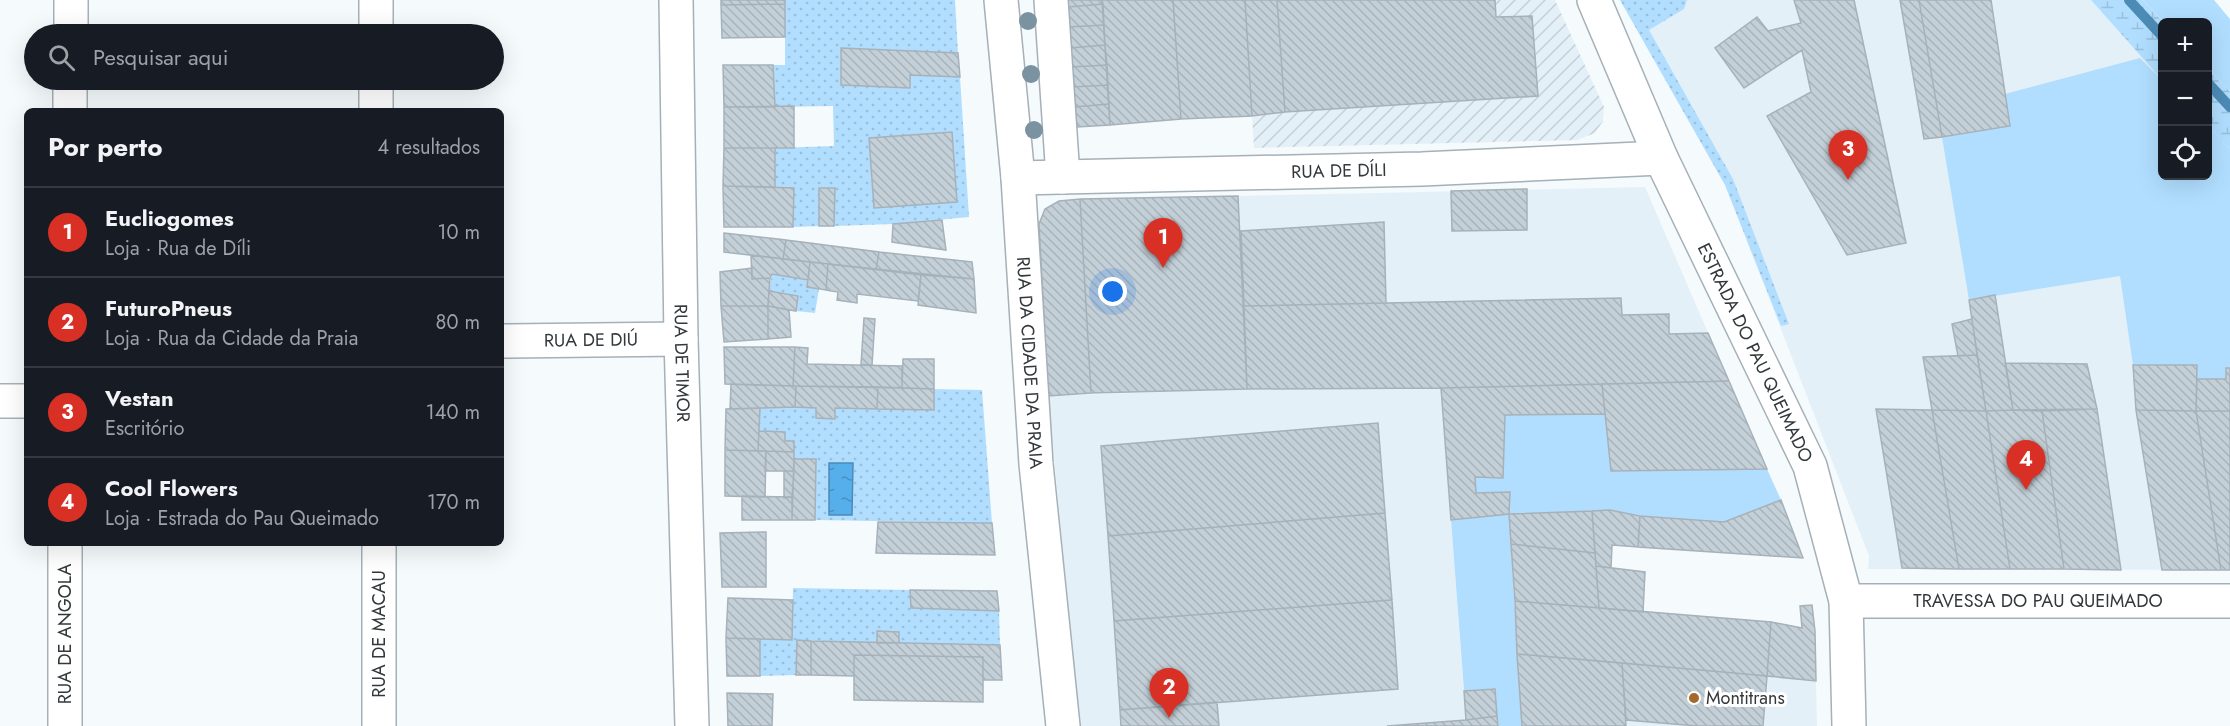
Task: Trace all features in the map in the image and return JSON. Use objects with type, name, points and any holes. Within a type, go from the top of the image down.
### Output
[{"type":"street","points":[[71,0],[71,24]]},
{"type":"street","points":[[376,0],[376,24]]},
{"type":"street","name":"RUA DE TIMOR","points":[[676,0],[681,339],[692,726]]},
{"type":"street","name":"RUA DA CIDADE DA PRAIA","points":[[1000,0],[1018,178],[1036,464],[1063,726]]},
{"type":"street","points":[[1051,0],[1064,177]]},
{"type":"street","name":"ESTRADA DO PAU QUEIMADO","points":[[1594,0],[1660,158],[1810,466],[1846,600],[1849,726]]},
{"type":"street","points":[[70,90],[70,108]]},
{"type":"street","points":[[376,90],[376,108]]},
{"type":"street","name":"RUA DE DÍLI","points":[[1018,178],[1422,169],[1660,158]]},
{"type":"street","name":"RUA DE DIÚ","points":[[504,341],[681,339]]},
{"type":"street","points":[[0,400],[24,401]]},
{"type":"street","name":"RUA DE ANGOLA","points":[[65,546],[65,726]]},
{"type":"street","name":"RUA DE MACAU","points":[[379,546],[380,726]]},
{"type":"street","name":"TRAVESSA DO PAU QUEIMADO","points":[[1846,600],[2230,601]]},
{"type":"shaded area","points":[[1245,0],[1555,0],[1604,107],[1603,121],[1595,133],[1577,140],[1254,148]]},
{"type":"shaded area","points":[[1620,0],[2091,0],[2158,75],[2158,180],[2212,180],[2212,130],[2230,149],[2230,570],[1868,569],[1869,556],[1725,185]]},
{"type":"shaded area","points":[[1645,187],[1729,381],[1441,388],[1466,720],[1497,716],[1498,726],[1080,726],[1048,396],[1247,389],[1238,196]]},
{"type":"shaded area","points":[[1517,654],[1816,681],[1817,726],[1522,726]]},
{"type":"green space","points":[[785,0],[955,0],[958,53],[841,49],[841,84],[909,88],[910,75],[960,77],[969,217],[893,224],[834,226],[835,188],[820,188],[819,226],[793,227],[794,188],[775,187],[775,148],[834,146],[833,106],[775,107],[773,65],[785,65]],"holes":[[[952,132],[957,201],[869,138]]]},
{"type":"green space","points":[[1620,0],[1687,0],[1684,9],[1649,30],[1733,179],[1789,324],[1781,326],[1725,185]]},
{"type":"green space","points":[[2091,0],[2143,0],[2160,18],[2158,18],[2158,75]]},
{"type":"green space","points":[[2143,0],[2214,0],[2230,19],[2230,92],[2212,72],[2212,18],[2160,18]]},
{"type":"green space","points":[[2140,58],[2158,76],[2158,180],[2212,180],[2212,130],[2230,149],[2230,368],[2226,368],[2226,379],[2197,379],[2197,365],[2133,365],[2120,276],[1969,300],[1942,137],[2005,94]]},
{"type":"green space","points":[[2212,72],[2230,92],[2230,149],[2212,130]]},
{"type":"green space","points":[[772,274],[808,280],[807,287],[819,289],[815,313],[796,311],[798,296],[769,291]]},
{"type":"green space","points":[[934,389],[982,390],[992,523],[815,520],[816,460],[794,459],[794,442],[785,441],[785,432],[759,431],[760,408],[816,408],[835,418],[835,408],[934,410]]},
{"type":"green space","points":[[1605,414],[1611,471],[1767,469],[1781,500],[1724,522],[1640,516],[1610,510],[1509,514],[1522,726],[1498,726],[1495,689],[1464,691],[1451,520],[1509,513],[1510,492],[1476,493],[1475,477],[1503,478],[1505,415]]},
{"type":"green space","points":[[793,588],[910,590],[911,608],[999,611],[1000,645],[899,643],[899,632],[877,631],[877,643],[797,640],[796,675],[760,676],[760,639],[792,640]]},
{"type":"water","points":[[829,463],[853,463],[852,515],[829,515]]},
{"type":"building","points":[[721,0],[785,0],[785,4],[721,5]]},
{"type":"building","points":[[1068,0],[1102,0],[1103,4],[1068,7]]},
{"type":"building","points":[[1102,0],[1173,0],[1181,119],[1110,125]]},
{"type":"building","points":[[1173,0],[1245,0],[1252,116],[1181,119]]},
{"type":"building","points":[[1245,0],[1277,0],[1285,112],[1252,116]]},
{"type":"building","points":[[1277,0],[1495,0],[1496,17],[1532,16],[1538,96],[1285,112]]},
{"type":"building","points":[[1794,0],[1854,0],[1906,243],[1847,255],[1767,116],[1811,92],[1802,50],[1744,88],[1715,48],[1757,17],[1768,31],[1801,23]]},
{"type":"building","points":[[1900,0],[1919,0],[1942,137],[1924,139]]},
{"type":"building","points":[[1919,0],[1991,0],[2010,126],[1942,137]]},
{"type":"building","points":[[785,4],[785,37],[722,38],[721,5]]},
{"type":"building","points":[[1103,4],[1104,25],[1069,27],[1068,7]]},
{"type":"building","points":[[1104,25],[1105,45],[1070,48],[1069,27]]},
{"type":"building","points":[[1105,45],[1107,65],[1071,67],[1070,48]]},
{"type":"building","points":[[841,48],[958,53],[960,77],[910,75],[910,88],[841,85]]},
{"type":"building","points":[[723,65],[773,65],[775,107],[724,107]]},
{"type":"building","points":[[1107,65],[1108,85],[1072,87],[1071,67]]},
{"type":"building","points":[[1108,85],[1109,104],[1074,107],[1072,87]]},
{"type":"building","points":[[1109,104],[1110,125],[1077,127],[1074,107]]},
{"type":"building","points":[[794,106],[794,148],[724,148],[724,107]]},
{"type":"building","points":[[952,132],[957,202],[874,208],[869,138]]},
{"type":"building","points":[[724,148],[775,148],[775,187],[723,186]]},
{"type":"building","points":[[723,186],[794,188],[793,227],[724,227]]},
{"type":"building","points":[[819,188],[835,188],[834,226],[819,226]]},
{"type":"building","points":[[1527,189],[1527,230],[1452,231],[1451,191]]},
{"type":"building","points":[[1238,196],[1247,389],[1091,393],[1080,199]]},
{"type":"building","points":[[1080,199],[1091,393],[1048,396],[1039,224],[1045,209],[1059,201]]},
{"type":"building","points":[[942,220],[946,250],[892,242],[893,224]]},
{"type":"building","points":[[1384,222],[1386,303],[1244,306],[1241,231]]},
{"type":"building","points":[[724,233],[786,240],[783,259],[724,252]]},
{"type":"building","points":[[786,240],[879,252],[876,269],[783,259]]},
{"type":"building","points":[[879,252],[972,262],[974,279],[876,269]]},
{"type":"building","points":[[751,255],[810,262],[808,280],[772,274],[770,278],[752,279]]},
{"type":"building","points":[[810,262],[828,264],[826,290],[807,287]]},
{"type":"building","points":[[828,264],[921,275],[918,301],[857,294],[857,303],[837,300],[838,292],[826,290]]},
{"type":"building","points":[[752,268],[752,279],[770,278],[768,306],[721,306],[720,272]]},
{"type":"building","points":[[921,275],[974,279],[976,313],[918,305]]},
{"type":"building","points":[[769,291],[798,296],[796,311],[768,306]]},
{"type":"building","points":[[1995,295],[2013,410],[1986,411],[1969,300]]},
{"type":"building","points":[[1621,298],[1622,315],[1669,314],[1669,334],[1708,333],[1729,381],[1441,388],[1247,389],[1244,306]]},
{"type":"building","points":[[721,306],[768,306],[768,339],[724,342]]},
{"type":"building","points":[[768,306],[789,310],[791,337],[768,339]]},
{"type":"building","points":[[864,318],[875,319],[872,365],[861,365]]},
{"type":"building","points":[[1972,319],[1977,355],[1958,356],[1952,324]]},
{"type":"building","points":[[724,347],[795,347],[793,386],[725,384]]},
{"type":"building","points":[[795,347],[808,348],[807,364],[902,366],[902,388],[793,386]]},
{"type":"building","points":[[1977,355],[1986,411],[1932,410],[1923,357]]},
{"type":"building","points":[[903,359],[934,359],[934,389],[902,388]]},
{"type":"building","points":[[2005,363],[2087,364],[2097,409],[2013,410]]},
{"type":"building","points":[[2133,365],[2197,365],[2196,411],[2136,410]]},
{"type":"building","points":[[2226,368],[2230,368],[2230,411],[2196,411],[2197,379],[2226,379]]},
{"type":"building","points":[[1729,381],[1767,469],[1611,471],[1602,384]]},
{"type":"building","points":[[731,384],[796,386],[795,407],[730,409]]},
{"type":"building","points":[[1602,384],[1605,414],[1505,415],[1503,478],[1475,477],[1476,493],[1510,492],[1509,514],[1451,520],[1441,388]]},
{"type":"building","points":[[796,386],[878,387],[877,409],[835,408],[835,419],[816,418],[816,408],[795,407]]},
{"type":"building","points":[[878,387],[934,389],[934,410],[877,409]]},
{"type":"building","points":[[760,408],[758,451],[725,450],[726,409]]},
{"type":"building","points":[[1876,409],[1932,410],[1959,569],[1902,568]]},
{"type":"building","points":[[2097,409],[2121,570],[2064,569],[2042,411]]},
{"type":"building","points":[[1932,410],[1986,411],[2010,569],[1959,569]]},
{"type":"building","points":[[2136,410],[2196,411],[2221,570],[2162,570]]},
{"type":"building","points":[[1986,411],[2042,411],[2064,569],[2010,569]]},
{"type":"building","points":[[2196,411],[2230,411],[2230,570],[2221,570]]},
{"type":"building","points":[[1378,423],[1385,513],[1108,536],[1101,446]]},
{"type":"building","points":[[759,431],[785,432],[785,441],[794,441],[794,452],[758,451]]},
{"type":"building","points":[[725,450],[766,451],[765,497],[725,496]]},
{"type":"building","points":[[766,451],[794,452],[794,471],[765,471]]},
{"type":"building","points":[[794,459],[816,459],[815,520],[792,520]]},
{"type":"building","points":[[784,471],[794,471],[792,497],[784,498]]},
{"type":"building","points":[[742,496],[792,497],[792,520],[742,520]]},
{"type":"building","points":[[1781,500],[1803,558],[1638,547],[1640,516],[1724,522]]},
{"type":"building","points":[[1610,510],[1640,516],[1638,547],[1612,545],[1611,568],[1596,566],[1592,511]]},
{"type":"building","points":[[1592,511],[1595,553],[1511,544],[1509,514]]},
{"type":"building","points":[[1385,513],[1392,600],[1114,621],[1108,536]]},
{"type":"building","points":[[878,522],[992,523],[995,555],[876,553]]},
{"type":"building","points":[[766,532],[766,587],[722,587],[720,533]]},
{"type":"building","points":[[1511,544],[1595,553],[1599,608],[1515,601]]},
{"type":"building","points":[[1596,566],[1645,572],[1643,612],[1599,608]]},
{"type":"building","points":[[910,590],[997,591],[999,611],[911,608]]},
{"type":"building","points":[[728,598],[793,600],[792,640],[726,638]]},
{"type":"building","points":[[1392,600],[1398,689],[1120,710],[1114,621]]},
{"type":"building","points":[[1515,601],[1771,622],[1767,676],[1517,654]]},
{"type":"building","points":[[1812,605],[1816,681],[1767,676],[1771,622],[1802,628],[1800,606]]},
{"type":"building","points":[[877,631],[899,632],[899,643],[877,643]]},
{"type":"building","points":[[726,638],[760,639],[760,676],[727,676]]},
{"type":"building","points":[[797,640],[811,641],[811,675],[796,675]]},
{"type":"building","points":[[811,641],[1000,645],[1002,680],[983,680],[983,657],[854,655],[854,676],[811,675]]},
{"type":"building","points":[[1517,654],[1622,663],[1626,726],[1522,726]]},
{"type":"building","points":[[854,655],[983,657],[983,702],[854,700]]},
{"type":"building","name":"Montitrans","points":[[1622,663],[1767,676],[1763,726],[1697,726],[1626,720]]},
{"type":"building","points":[[1495,689],[1497,716],[1466,720],[1464,691]]},
{"type":"building","points":[[727,693],[773,694],[772,726],[728,726]]},
{"type":"building","points":[[1217,702],[1219,726],[1121,726],[1120,710]]},
{"type":"building","points":[[1497,716],[1498,726],[1387,726],[1466,720]]},
{"type":"waterway","points":[[2129,0],[2158,32]]},
{"type":"waterway","points":[[2212,87],[2230,107]]},
{"type":"place","name":"Vestan","points":[[1848,180]]},
{"type":"place","name":"Eucliogomes","points":[[1163,268]]},
{"type":"place","name":"Cool Flowers","points":[[2026,490]]},
{"type":"place","name":"Montitrans","points":[[1694,698]]},
{"type":"place","name":"FuturoPneus","points":[[1169,718]]}]
